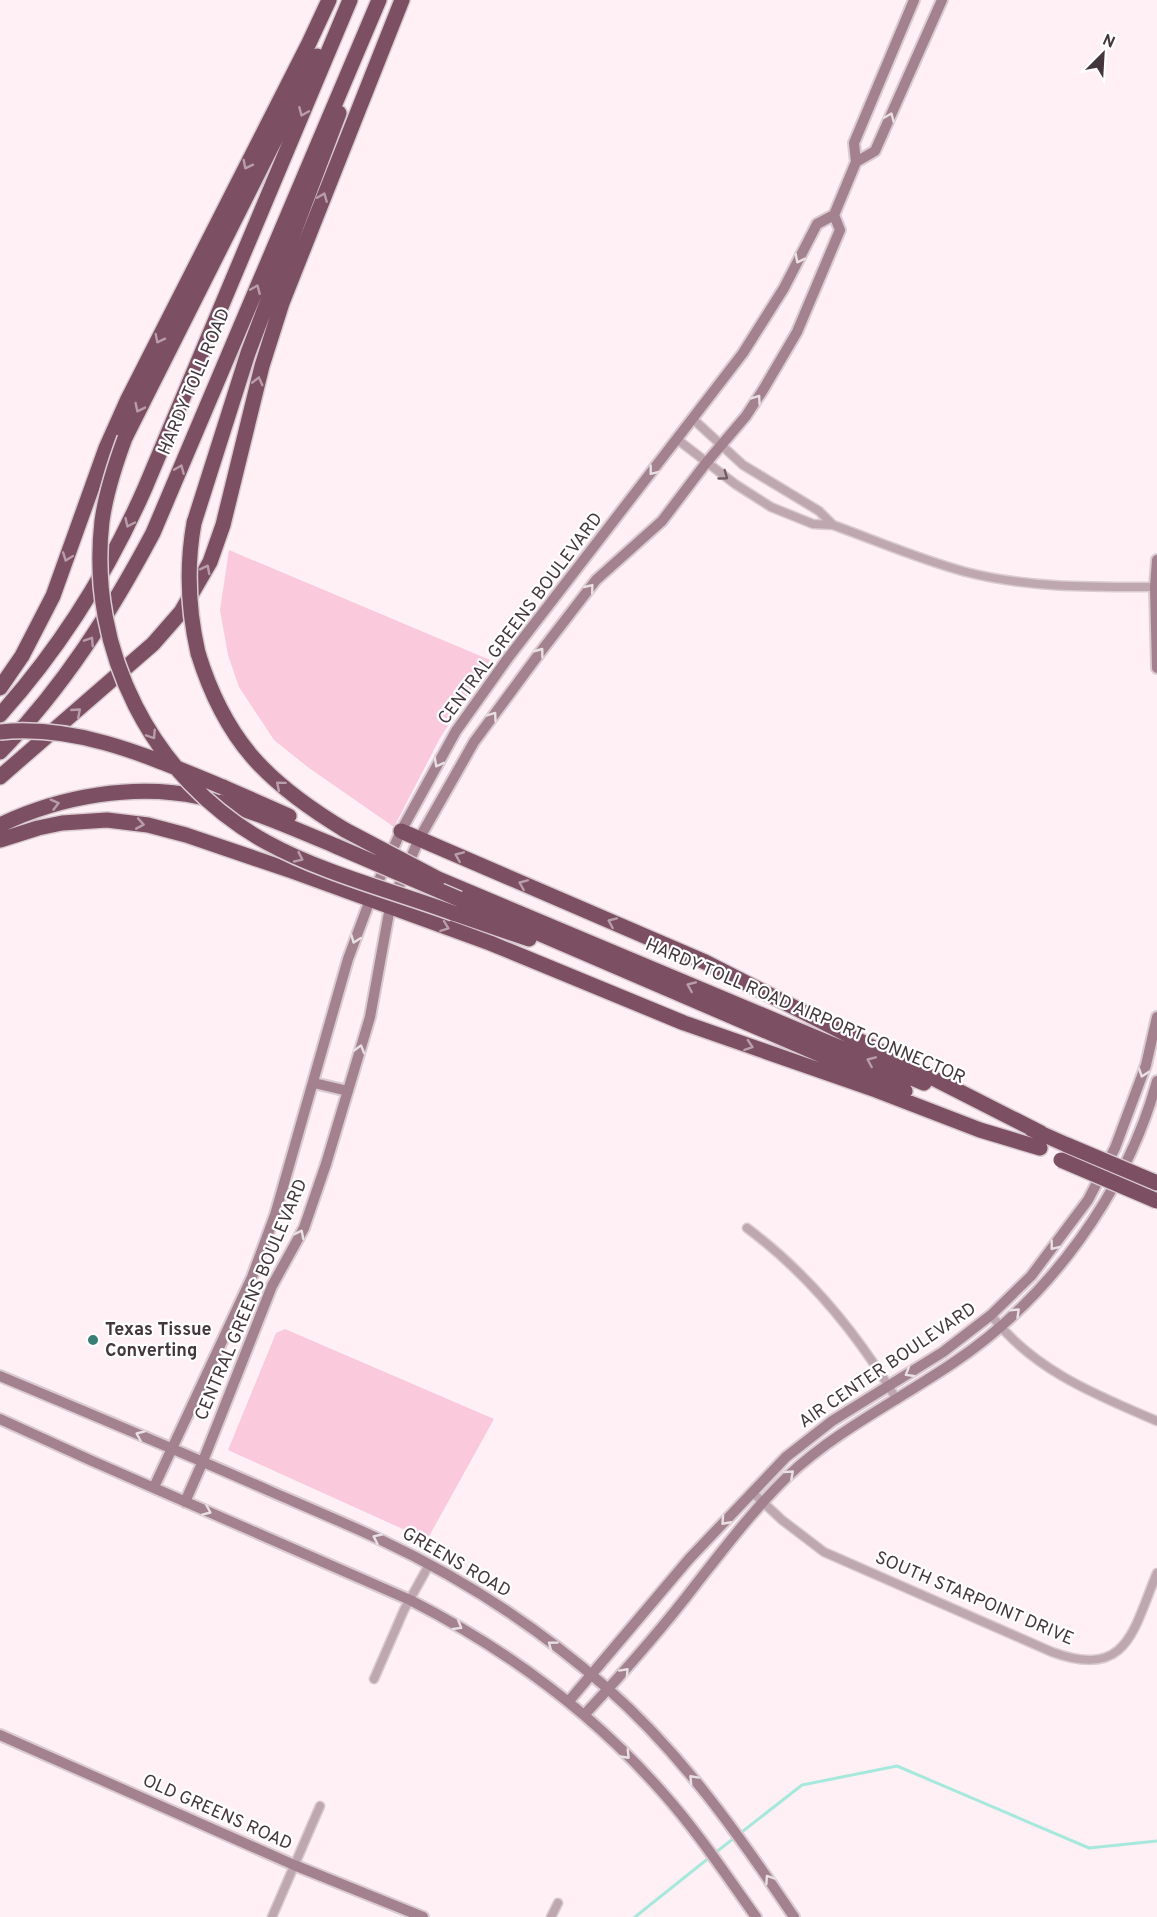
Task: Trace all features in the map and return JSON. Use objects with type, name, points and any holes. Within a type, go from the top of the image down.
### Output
[{"type":"highway","points":[[0,688],[22,656],[53,596],[106,448],[127,401],[329,0]]},
{"type":"highway","points":[[348,0],[125,438],[109,487],[103,520],[101,592],[113,651],[124,684],[143,722],[165,756],[214,806],[268,843],[333,872],[458,901]]},
{"type":"highway","name":"HARDY TOLL ROAD","points":[[0,715],[54,649],[117,547],[145,488],[348,0]]},
{"type":"highway","name":"HARDY TOLL ROAD","points":[[0,752],[28,723],[80,656],[111,609],[153,532],[379,0]]},
{"type":"highway","points":[[0,777],[153,644],[181,612],[205,572],[223,525],[262,366],[282,303],[402,0]]},
{"type":"highway","points":[[342,838],[268,775],[242,746],[212,693],[198,652],[190,610],[188,577],[194,523],[248,353],[333,133],[361,40]]},
{"type":"highway","points":[[0,732],[39,732],[96,740],[150,757],[342,838],[458,901]]},
{"type":"highway","points":[[0,825],[36,809],[84,797],[154,792],[199,797],[342,838]]},
{"type":"highway","points":[[0,840],[38,828],[106,820],[186,834],[520,955],[684,1023],[876,1090],[980,1130],[1040,1141]]},
{"type":"highway","points":[[401,831],[705,962],[1040,1141]]},
{"type":"highway","name":"HARDY TOLL ROAD AIRPORT CONNECTOR","points":[[342,838],[438,879],[458,901],[592,961],[1040,1141],[1067,1144],[1157,1183]]},
{"type":"highway","name":"HARDY TOLL ROAD AIRPORT CONNECTOR","points":[[458,901],[1040,1141],[1061,1160],[1157,1201]]},
{"type":"street","name":"CENTRAL GREENS BOULEVARD","points":[[154,1488],[252,1277],[275,1215],[348,959],[370,900],[401,831],[456,731],[538,619],[678,440],[742,353],[784,288],[817,224],[834,215],[856,162],[854,143],[914,0]]},
{"type":"street","name":"CENTRAL GREENS BOULEVARD","points":[[856,162],[875,151],[942,0]]},
{"type":"street","name":"CENTRAL GREENS BOULEVARD","points":[[185,1502],[272,1286],[304,1228],[369,1017],[390,907],[419,839],[474,742],[587,591],[596,580],[662,521],[763,390],[797,332],[840,230],[834,215]]},
{"type":"street","points":[[693,419],[743,465],[819,511],[833,525]]},
{"type":"street","points":[[678,440],[706,463],[771,507],[813,525],[833,525],[948,567],[993,578],[1033,584],[1156,587]]},
{"type":"street","points":[[1157,560],[1157,668]]},
{"type":"street","points":[[456,731],[474,742]]},
{"type":"street","name":"AIR CENTER BOULEVARD","points":[[569,1701],[689,1558],[786,1457],[832,1420],[943,1352],[992,1315],[1031,1276],[1088,1200],[1115,1148],[1146,1065],[1157,1017]]},
{"type":"street","name":"AIR CENTER BOULEVARD","points":[[585,1714],[632,1664],[735,1533],[790,1474],[814,1454],[954,1363],[1000,1327],[1027,1301],[1061,1263],[1093,1220],[1137,1138],[1157,1081]]},
{"type":"street","points":[[314,1083],[348,1091]]},
{"type":"street","points":[[1115,1148],[1129,1154]]},
{"type":"street","points":[[747,1228],[819,1291],[857,1337],[897,1400]]},
{"type":"street","points":[[252,1277],[272,1286]]},
{"type":"street","points":[[992,1315],[1000,1327],[1048,1369],[1094,1394],[1157,1421]]},
{"type":"street","name":"GREENS ROAD","points":[[0,1376],[383,1540],[496,1604],[592,1675],[638,1718],[705,1792],[743,1841],[794,1917]]},
{"type":"street","points":[[0,1419],[410,1600],[496,1649],[585,1714],[662,1792],[704,1842],[756,1917]]},
{"type":"street","name":"SOUTH STARPOINT DRIVE","points":[[752,1492],[788,1525],[824,1552],[1052,1652],[1079,1661],[1100,1661],[1112,1656],[1121,1648],[1132,1633],[1157,1573]]},
{"type":"street","points":[[374,1679],[410,1600],[429,1565]]},
{"type":"street","name":"OLD GREENS ROAD","points":[[0,1735],[294,1865],[423,1917]]},
{"type":"street","points":[[272,1917],[320,1806]]},
{"type":"street","points":[[551,1917],[558,1903]]},
{"type":"shaded area","points":[[229,550],[490,660],[440,738],[394,827],[309,768],[274,740],[239,687],[228,655],[220,610]]},
{"type":"shaded area","points":[[285,1329],[494,1419],[427,1540],[228,1450],[276,1333]]},
{"type":"waterway","points":[[715,1853],[802,1785],[897,1766],[1089,1848],[1157,1841]]},
{"type":"waterway","points":[[635,1917],[710,1857]]},
{"type":"place","name":"Texas Tissue Converting","points":[[93,1340]]}]
